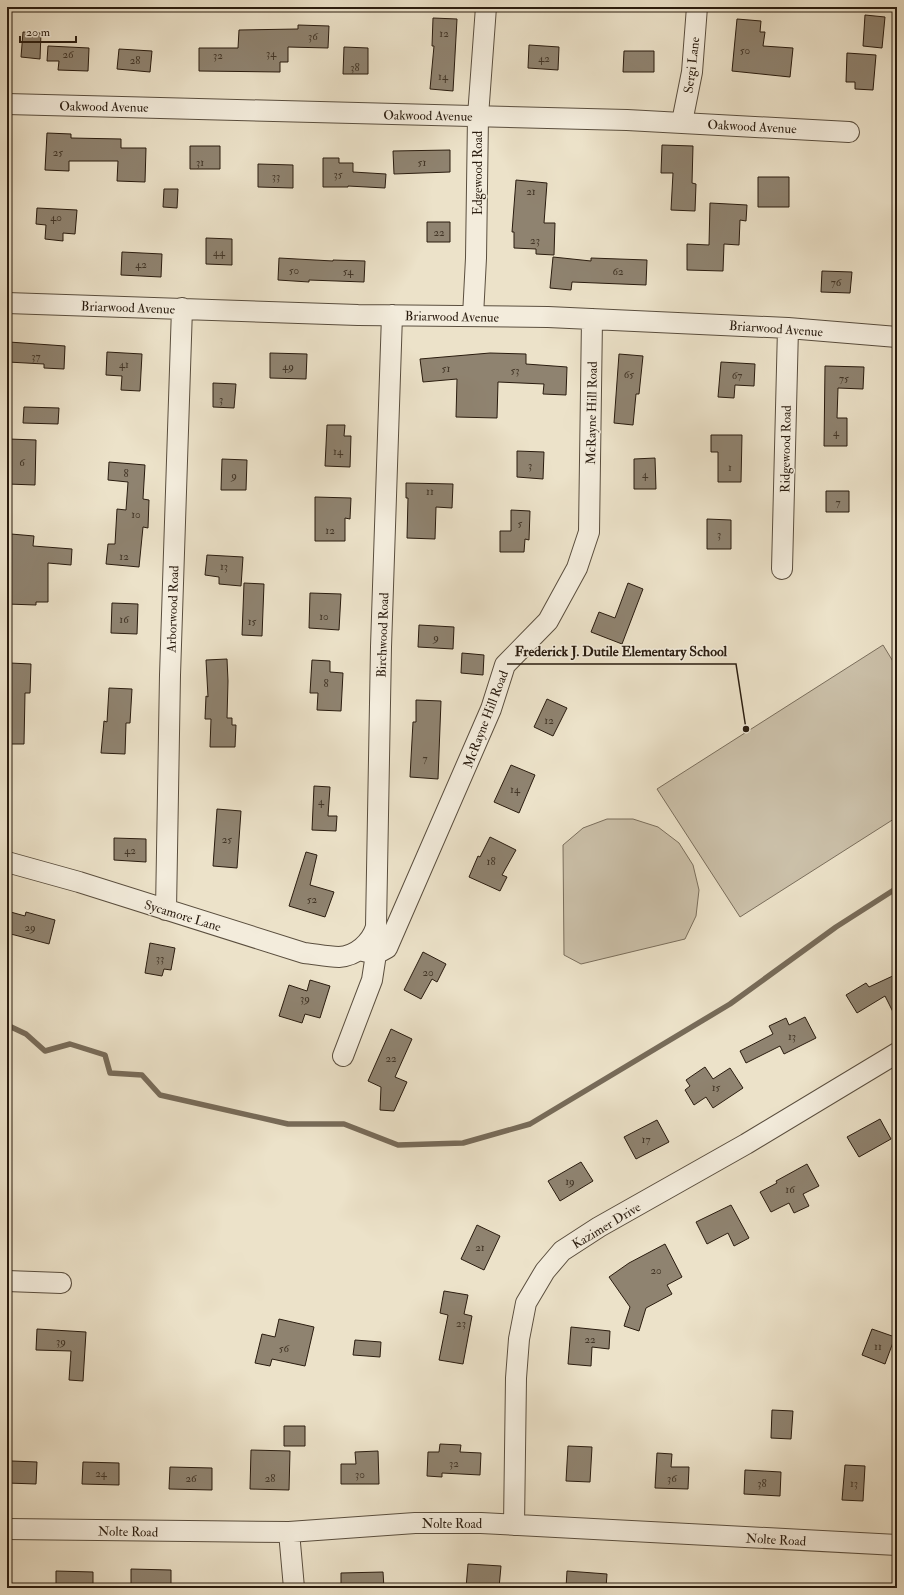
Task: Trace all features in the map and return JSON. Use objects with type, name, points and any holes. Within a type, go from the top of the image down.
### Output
[{"type":"street","name":"Edgewood Road","points":[[473,316],[476,258],[478,116],[486,7]]},
{"type":"street","name":"Sergi Lane","points":[[682,122],[692,72],[697,7]]},
{"type":"street","name":"Oakwood Avenue","points":[[7,104],[682,122],[849,132]]},
{"type":"street","name":"Briarwood Avenue","points":[[7,303],[392,315],[592,319],[788,328],[897,337]]},
{"type":"street","name":"Arborwood Road","points":[[166,910],[170,675],[182,308]]},
{"type":"street","name":"Birchwood Road","points":[[368,952],[376,927],[381,639],[392,315]]},
{"type":"street","name":"McRayne Hill Road","points":[[368,952],[387,948],[492,709],[506,665],[548,621],[577,568],[589,532],[592,319]]},
{"type":"street","name":"Ridgewood Road","points":[[782,569],[788,328]]},
{"type":"street","name":"Sycamore Lane","points":[[7,862],[79,882],[304,953],[340,957],[368,952]]},
{"type":"street","points":[[343,1056],[372,980],[368,952]]},
{"type":"street","name":"Kazimer Drive","points":[[514,1525],[516,1378],[520,1332],[526,1303],[545,1271],[562,1251],[599,1227],[746,1144],[897,1053]]},
{"type":"street","points":[[7,1281],[61,1282]]},
{"type":"street","name":"Nolte Road","points":[[7,1529],[289,1532],[415,1523],[481,1523],[897,1545]]},
{"type":"street","points":[[289,1532],[294,1588]]},
{"type":"shaded area","points":[[883,645],[897,668],[897,817],[740,917],[657,789]]},
{"type":"shaded area","points":[[607,819],[633,819],[658,827],[679,843],[693,865],[699,890],[696,916],[685,939],[581,964],[564,955],[563,845],[583,828]]},
{"type":"building","points":[[865,15],[885,17],[882,48],[863,46]]},
{"type":"building","points":[[433,18],[457,19],[453,91],[430,89],[434,46],[432,46]]},
{"type":"building","points":[[737,19],[761,21],[760,32],[765,32],[763,46],[793,48],[790,77],[732,71]]},
{"type":"building","points":[[298,25],[329,26],[328,48],[288,47],[288,62],[280,62],[280,72],[199,71],[199,48],[238,48],[239,30],[298,29]]},
{"type":"building","points":[[23,32],[41,33],[40,59],[21,57]]},
{"type":"building","points":[[529,45],[559,47],[558,70],[528,68]]},
{"type":"building","points":[[48,46],[89,48],[88,71],[58,70],[59,61],[47,61]]},
{"type":"building","points":[[344,47],[368,48],[368,74],[343,74]]},
{"type":"building","points":[[119,49],[152,51],[150,72],[117,69]]},
{"type":"building","points":[[624,51],[654,51],[654,72],[623,72]]},
{"type":"building","points":[[847,53],[876,55],[873,90],[855,89],[855,82],[846,82]]},
{"type":"building","points":[[47,133],[71,134],[71,138],[121,139],[121,148],[146,148],[145,182],[117,181],[118,161],[69,161],[69,171],[45,170]]},
{"type":"building","points":[[662,145],[693,146],[692,183],[696,184],[695,211],[671,210],[673,173],[661,173]]},
{"type":"building","points":[[190,146],[220,146],[220,169],[190,169]]},
{"type":"building","points":[[450,150],[450,172],[394,174],[393,151]]},
{"type":"building","points":[[323,158],[339,158],[339,163],[353,163],[353,172],[386,174],[385,188],[348,186],[323,187]]},
{"type":"building","points":[[258,164],[293,165],[293,188],[258,187]]},
{"type":"building","points":[[758,177],[789,177],[789,207],[758,207]]},
{"type":"building","points":[[516,180],[547,183],[544,223],[555,223],[554,255],[536,254],[536,249],[514,248],[514,232],[512,232]]},
{"type":"building","points":[[164,189],[178,189],[177,208],[163,207]]},
{"type":"building","points":[[710,203],[747,205],[746,221],[740,220],[739,245],[724,244],[723,271],[687,270],[687,244],[709,245]]},
{"type":"building","points":[[37,208],[77,210],[75,234],[63,233],[63,241],[45,239],[46,225],[36,224]]},
{"type":"building","points":[[427,222],[450,222],[450,242],[427,242]]},
{"type":"building","points":[[206,238],[232,239],[232,265],[206,264]]},
{"type":"building","points":[[122,252],[162,254],[161,277],[121,275]]},
{"type":"building","points":[[553,257],[591,261],[591,258],[647,260],[646,285],[572,282],[571,290],[550,288]]},
{"type":"building","points":[[279,258],[365,261],[364,282],[309,280],[309,282],[278,280]]},
{"type":"building","points":[[822,271],[852,272],[850,293],[821,292]]},
{"type":"building","points":[[9,342],[65,346],[64,369],[44,368],[44,364],[8,362]]},
{"type":"building","points":[[107,352],[142,354],[140,391],[121,390],[122,376],[106,375]]},
{"type":"building","points":[[270,353],[307,354],[306,379],[270,378]]},
{"type":"building","points":[[490,353],[526,354],[526,364],[567,367],[566,395],[543,394],[544,384],[498,382],[497,418],[456,417],[457,379],[423,382],[420,359]]},
{"type":"building","points":[[619,354],[643,356],[639,394],[636,394],[633,425],[614,423]]},
{"type":"building","points":[[721,362],[755,364],[754,386],[735,385],[734,398],[718,397]]},
{"type":"building","points":[[825,366],[864,367],[863,389],[838,388],[837,418],[847,418],[847,446],[824,446]]},
{"type":"building","points":[[213,383],[236,384],[234,408],[213,407]]},
{"type":"building","points":[[24,407],[59,408],[58,424],[23,423]]},
{"type":"building","points":[[327,425],[345,425],[344,436],[351,436],[350,467],[325,466]]},
{"type":"building","points":[[711,435],[742,435],[741,482],[718,482],[718,452],[711,452]]},
{"type":"building","points":[[9,439],[36,440],[35,485],[8,484]]},
{"type":"building","points":[[517,451],[544,452],[543,479],[517,477]]},
{"type":"building","points":[[655,458],[656,489],[634,489],[634,459]]},
{"type":"building","points":[[222,459],[247,460],[246,490],[221,490]]},
{"type":"building","points":[[109,462],[145,465],[143,499],[149,500],[148,528],[143,527],[139,567],[106,564],[108,544],[115,544],[117,509],[126,510],[128,482],[108,480]]},
{"type":"building","points":[[406,483],[453,484],[452,508],[436,507],[435,539],[407,538],[408,498],[406,498]]},
{"type":"building","points":[[826,491],[849,491],[849,512],[826,512]]},
{"type":"building","points":[[315,497],[351,498],[350,519],[345,518],[345,541],[315,541]]},
{"type":"building","points":[[511,510],[530,511],[529,540],[525,539],[524,552],[500,552],[500,531],[511,531]]},
{"type":"building","points":[[707,519],[731,520],[731,549],[707,549]]},
{"type":"building","points":[[11,534],[34,536],[33,546],[72,549],[71,565],[48,563],[48,602],[36,602],[36,605],[7,604],[7,564],[9,564]]},
{"type":"building","points":[[207,555],[243,557],[241,586],[219,584],[219,577],[205,575]]},
{"type":"building","points":[[244,583],[264,584],[262,636],[242,635]]},
{"type":"building","points":[[628,583],[643,589],[622,644],[591,632],[599,612],[615,618]]},
{"type":"building","points":[[310,593],[341,594],[339,630],[309,628]]},
{"type":"building","points":[[112,603],[138,604],[137,634],[111,633]]},
{"type":"building","points":[[419,625],[454,627],[453,649],[418,647]]},
{"type":"building","points":[[462,653],[484,655],[483,675],[461,673]]},
{"type":"building","points":[[227,659],[227,718],[232,718],[232,725],[236,725],[235,747],[210,747],[211,719],[205,719],[206,696],[208,697],[206,660]]},
{"type":"building","points":[[312,660],[330,661],[330,672],[343,673],[341,711],[317,710],[318,693],[310,693]]},
{"type":"building","points":[[10,663],[31,664],[30,693],[25,693],[24,744],[7,744],[7,712],[10,712]]},
{"type":"building","points":[[109,688],[132,689],[130,723],[126,723],[125,754],[101,753],[104,721],[107,722]]},
{"type":"building","points":[[547,699],[567,708],[553,736],[534,727]]},
{"type":"building","points":[[416,700],[441,701],[438,779],[410,777],[413,722],[416,722]]},
{"type":"building","points":[[511,765],[535,775],[519,813],[494,802]]},
{"type":"building","points":[[314,786],[330,787],[328,816],[337,816],[336,831],[312,830]]},
{"type":"building","points":[[217,809],[241,811],[237,868],[213,866]]},
{"type":"building","points":[[490,837],[516,850],[502,875],[507,877],[500,891],[469,877],[478,856],[480,857]]},
{"type":"building","points":[[114,838],[146,839],[146,862],[114,860]]},
{"type":"building","points":[[306,852],[317,855],[310,885],[334,892],[325,917],[289,906]]},
{"type":"building","points":[[7,911],[25,916],[26,912],[55,920],[49,944],[7,933]]},
{"type":"building","points":[[150,943],[175,948],[171,970],[164,969],[162,976],[145,973]]},
{"type":"building","points":[[423,952],[446,964],[437,982],[432,979],[421,999],[404,990]]},
{"type":"building","points":[[897,974],[897,1020],[885,996],[857,1013],[846,995],[866,983],[869,987]]},
{"type":"building","points":[[310,980],[330,986],[320,1018],[305,1014],[302,1023],[279,1016],[289,985],[307,991]]},
{"type":"building","points":[[805,1017],[816,1038],[784,1054],[780,1046],[746,1063],[740,1051],[773,1034],[769,1026],[786,1018],[789,1025]]},
{"type":"building","points":[[391,1029],[412,1039],[395,1077],[407,1082],[394,1111],[380,1110],[381,1087],[368,1081]]},
{"type":"building","points":[[705,1067],[713,1079],[730,1068],[743,1088],[713,1108],[706,1097],[694,1105],[685,1090],[690,1086],[686,1080]]},
{"type":"building","points":[[880,1119],[891,1139],[859,1157],[847,1137]]},
{"type":"building","points":[[657,1120],[669,1142],[636,1159],[624,1137]]},
{"type":"building","points":[[581,1162],[593,1181],[560,1201],[548,1181]]},
{"type":"building","points":[[807,1164],[819,1186],[803,1194],[809,1206],[794,1213],[789,1203],[771,1212],[760,1192],[777,1183],[776,1181]]},
{"type":"building","points":[[731,1205],[749,1238],[734,1246],[728,1233],[707,1244],[696,1222]]},
{"type":"building","points":[[477,1225],[500,1236],[484,1270],[461,1259]]},
{"type":"building","points":[[665,1244],[682,1277],[667,1285],[672,1294],[646,1308],[639,1331],[624,1326],[630,1307],[609,1277],[629,1263]]},
{"type":"building","points":[[444,1291],[468,1295],[464,1314],[472,1316],[463,1364],[439,1360],[448,1315],[440,1313]]},
{"type":"building","points":[[279,1319],[314,1327],[305,1366],[272,1359],[270,1366],[255,1363],[262,1334],[275,1337]]},
{"type":"building","points":[[571,1327],[610,1331],[609,1349],[592,1347],[591,1366],[568,1364]]},
{"type":"building","points":[[37,1329],[86,1332],[83,1381],[69,1380],[71,1351],[36,1350]]},
{"type":"building","points":[[872,1329],[895,1337],[885,1364],[862,1355]]},
{"type":"building","points":[[355,1340],[381,1342],[380,1357],[353,1355]]},
{"type":"building","points":[[772,1410],[793,1411],[791,1439],[771,1438]]},
{"type":"building","points":[[284,1426],[305,1426],[305,1446],[284,1446]]},
{"type":"building","points":[[440,1444],[461,1445],[460,1452],[481,1453],[480,1475],[442,1473],[442,1477],[427,1476],[428,1452],[439,1452]]},
{"type":"building","points":[[568,1446],[592,1447],[590,1482],[566,1481]]},
{"type":"building","points":[[251,1450],[290,1451],[289,1490],[250,1489]]},
{"type":"building","points":[[378,1451],[379,1484],[341,1484],[341,1464],[356,1464],[355,1452]]},
{"type":"building","points":[[657,1453],[672,1454],[671,1467],[689,1467],[688,1489],[655,1488]]},
{"type":"building","points":[[7,1462],[37,1462],[36,1484],[7,1483]]},
{"type":"building","points":[[83,1462],[119,1463],[119,1485],[82,1484]]},
{"type":"building","points":[[845,1465],[865,1466],[863,1501],[842,1500]]},
{"type":"building","points":[[170,1467],[212,1468],[212,1490],[169,1489]]},
{"type":"building","points":[[745,1470],[781,1472],[780,1496],[744,1494]]},
{"type":"building","points":[[468,1564],[501,1566],[499,1588],[466,1588]]},
{"type":"building","points":[[131,1569],[171,1570],[171,1588],[131,1588]]},
{"type":"building","points":[[56,1571],[93,1572],[93,1588],[56,1588]]},
{"type":"building","points":[[567,1571],[607,1574],[606,1588],[566,1588]]},
{"type":"building","points":[[383,1572],[384,1588],[341,1588],[341,1573]]},
{"type":"waterway","points":[[7,1025],[26,1034],[45,1051],[70,1044],[105,1055],[110,1073],[142,1075],[160,1095],[288,1124],[344,1124],[398,1145],[463,1143],[530,1124],[730,1004],[836,927],[897,888]]},
{"type":"place","name":"Frederick J. Dutile Elementary School","points":[[746,729]]}]
